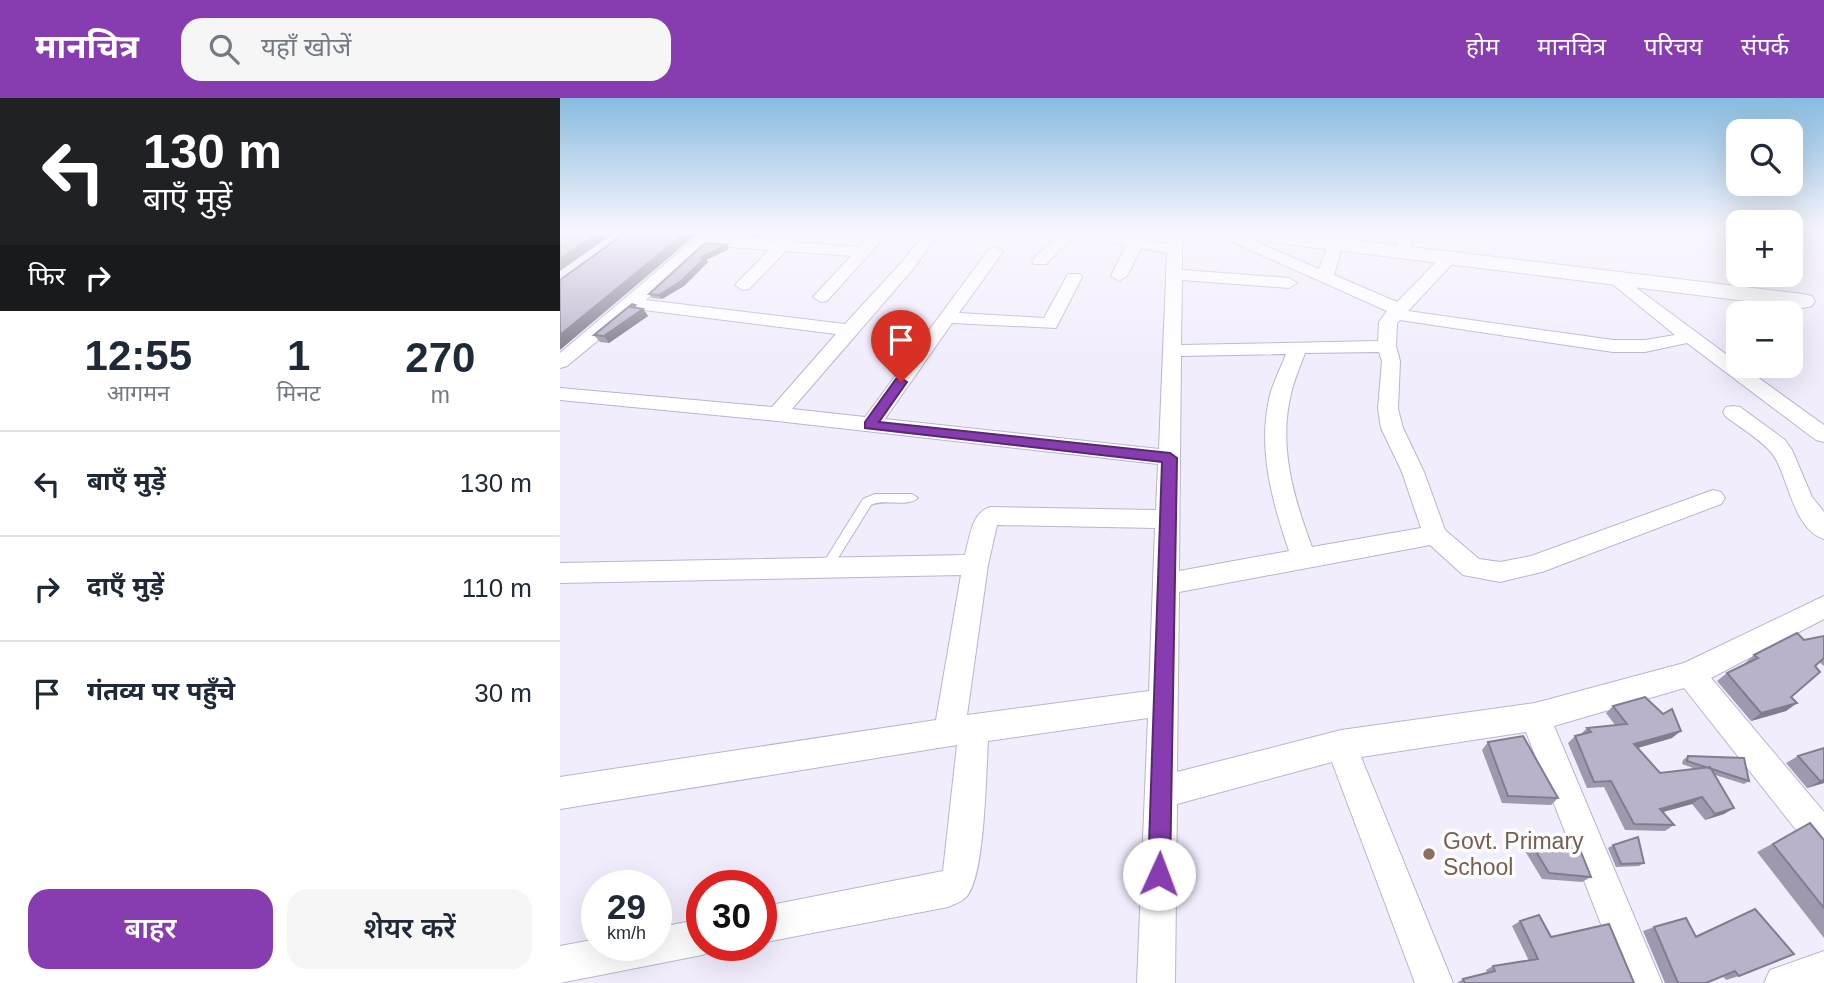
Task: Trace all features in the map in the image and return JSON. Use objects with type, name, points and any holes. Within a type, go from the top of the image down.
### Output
[{"type":"street","points":[[560,362],[663,274]]},
{"type":"street","points":[[743,285],[754,274]]},
{"type":"street","points":[[821,297],[842,274]]},
{"type":"street","points":[[777,414],[900,274]]},
{"type":"street","points":[[870,425],[979,274]]},
{"type":"street","points":[[1156,983],[1174,274]]},
{"type":"street","points":[[1257,274],[1289,283]]},
{"type":"street","points":[[1319,274],[1396,312],[1613,346],[1645,346],[1691,337]]},
{"type":"street","points":[[1433,274],[1388,322],[1387,346],[1391,361],[1388,409],[1392,428],[1412,472],[1435,535],[1472,568],[1500,572],[1533,565],[1713,498]]},
{"type":"street","points":[[1583,274],[1810,308],[1788,287]]},
{"type":"street","points":[[947,317],[1050,324],[1074,277]]},
{"type":"street","points":[[1614,278],[1824,435]]},
{"type":"street","points":[[632,303],[849,330]]},
{"type":"street","points":[[1172,351],[1387,346]]},
{"type":"street","points":[[1297,350],[1280,394],[1276,424],[1276,462],[1290,519],[1304,558]]},
{"type":"street","points":[[560,394],[777,414],[1170,458]]},
{"type":"street","points":[[1733,412],[1777,445],[1784,455],[1802,500],[1824,530]]},
{"type":"street","points":[[777,922],[948,888],[956,883],[961,869],[962,731],[975,565],[986,521],[990,516],[997,514],[1168,519]]},
{"type":"street","points":[[1167,584],[1435,535]]},
{"type":"street","points":[[560,573],[975,565]]},
{"type":"street","points":[[1161,792],[1341,745],[1535,717],[1690,674],[1821,613]]},
{"type":"street","points":[[1690,674],[1824,838]]},
{"type":"street","points":[[560,793],[1163,702]]},
{"type":"street","points":[[1535,717],[1643,983]]},
{"type":"street","points":[[1341,745],[1434,983]]},
{"type":"street","points":[[560,965],[686,940]]},
{"type":"street","points":[[1783,983],[1824,970]]},
{"type":"lane","points":[[826,568],[867,502],[875,498],[912,498]]},
{"type":"building","points":[[568,274],[634,274],[560,335],[560,280]]},
{"type":"building","points":[[671,274],[688,274],[659,295],[649,294]]},
{"type":"building","points":[[632,304],[635,305],[631,307],[643,309],[604,336],[594,335]]},
{"type":"building","points":[[1797,633],[1804,640],[1824,636],[1824,658],[1815,666],[1820,672],[1791,697],[1797,703],[1761,713],[1727,673],[1758,658],[1754,655]]},
{"type":"building","points":[[1645,697],[1663,714],[1672,709],[1681,731],[1634,744],[1660,773],[1710,767],[1734,808],[1715,814],[1702,797],[1660,809],[1674,825],[1634,824],[1611,781],[1594,782],[1575,736],[1591,732],[1587,728],[1627,724],[1613,706]]},
{"type":"building","points":[[1523,736],[1558,798],[1508,796],[1488,742]]},
{"type":"building","points":[[1824,748],[1824,780],[1820,781],[1798,756]]},
{"type":"building","points":[[1688,756],[1744,758],[1749,781],[1687,761]]},
{"type":"building","points":[[1810,823],[1824,840],[1824,908],[1773,844]]},
{"type":"building","points":[[1575,837],[1591,877],[1549,873],[1532,845]]},
{"type":"building","points":[[1638,837],[1644,863],[1621,864],[1613,845]]},
{"type":"building","points":[[1755,909],[1794,954],[1739,976],[1735,971],[1706,983],[1678,983],[1654,927],[1686,918],[1696,937]]},
{"type":"building","points":[[1539,915],[1551,937],[1609,924],[1634,983],[1465,983],[1463,979],[1495,971],[1493,966],[1538,959],[1520,921]]},
{"type":"place","name":"Govt. Primary School","points":[[1429,854]]},
{"type":"route","points":[[901,382],[870,425],[1170,458],[1159,874]]}]
